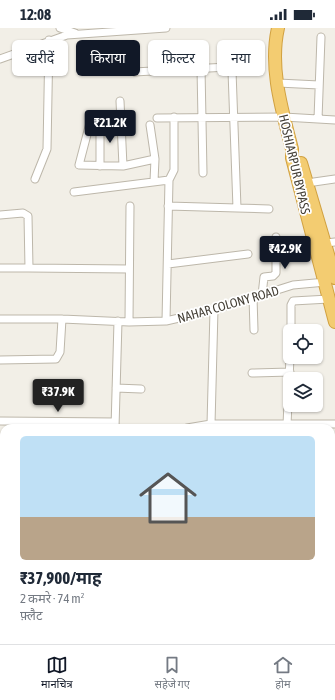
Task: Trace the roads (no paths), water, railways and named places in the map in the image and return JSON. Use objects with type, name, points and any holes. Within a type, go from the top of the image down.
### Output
[{"type":"highway","name":"HOSHIARPUR BYPASS","points":[[278,28],[275,50],[278,83],[284,117],[292,149],[292,158],[331,281],[329,299],[335,322]]},
{"type":"highway","points":[[292,149],[298,155],[330,243],[331,281]]},
{"type":"street","points":[[60,28],[78,34]]},
{"type":"street","points":[[49,40],[78,34],[166,28]]},
{"type":"street","points":[[318,119],[321,36]]},
{"type":"street","points":[[0,59],[12,54]]},
{"type":"street","points":[[209,68],[231,69],[237,208]]},
{"type":"street","points":[[35,179],[47,149],[48,76]]},
{"type":"street","points":[[201,76],[203,173]]},
{"type":"street","points":[[278,83],[319,85]]},
{"type":"street","points":[[120,101],[123,166]]},
{"type":"street","points":[[166,320],[169,180],[174,170],[174,117]]},
{"type":"street","points":[[157,118],[284,117],[335,120]]},
{"type":"street","points":[[90,123],[79,165],[123,166],[155,159]]},
{"type":"street","points":[[100,123],[100,166]]},
{"type":"street","points":[[150,125],[155,159],[154,181]]},
{"type":"street","points":[[307,183],[335,178]]},
{"type":"street","points":[[74,192],[169,180]]},
{"type":"street","points":[[129,322],[130,206]]},
{"type":"street","points":[[168,206],[269,209]]},
{"type":"street","points":[[0,215],[23,213],[28,216],[29,268]]},
{"type":"street","points":[[262,295],[264,276],[273,276],[276,273],[276,237]]},
{"type":"street","points":[[168,264],[248,254]]},
{"type":"street","points":[[0,268],[129,269]]},
{"type":"street","name":"NAHAR COLONY ROAD","points":[[0,319],[62,319],[129,322],[166,320],[214,310],[293,285],[331,281]]},
{"type":"street","points":[[253,298],[254,330]]},
{"type":"street","points":[[290,324],[291,305],[293,301],[329,299]]},
{"type":"street","points":[[211,424],[214,310]]},
{"type":"street","points":[[0,360],[56,359],[60,352],[62,319]]},
{"type":"street","points":[[115,424],[118,321]]},
{"type":"street","points":[[290,364],[290,372]]},
{"type":"street","points":[[252,373],[283,372]]},
{"type":"street","points":[[116,388],[141,389]]},
{"type":"street","points":[[288,412],[288,424]]},
{"type":"street","points":[[0,421],[26,424]]}]
